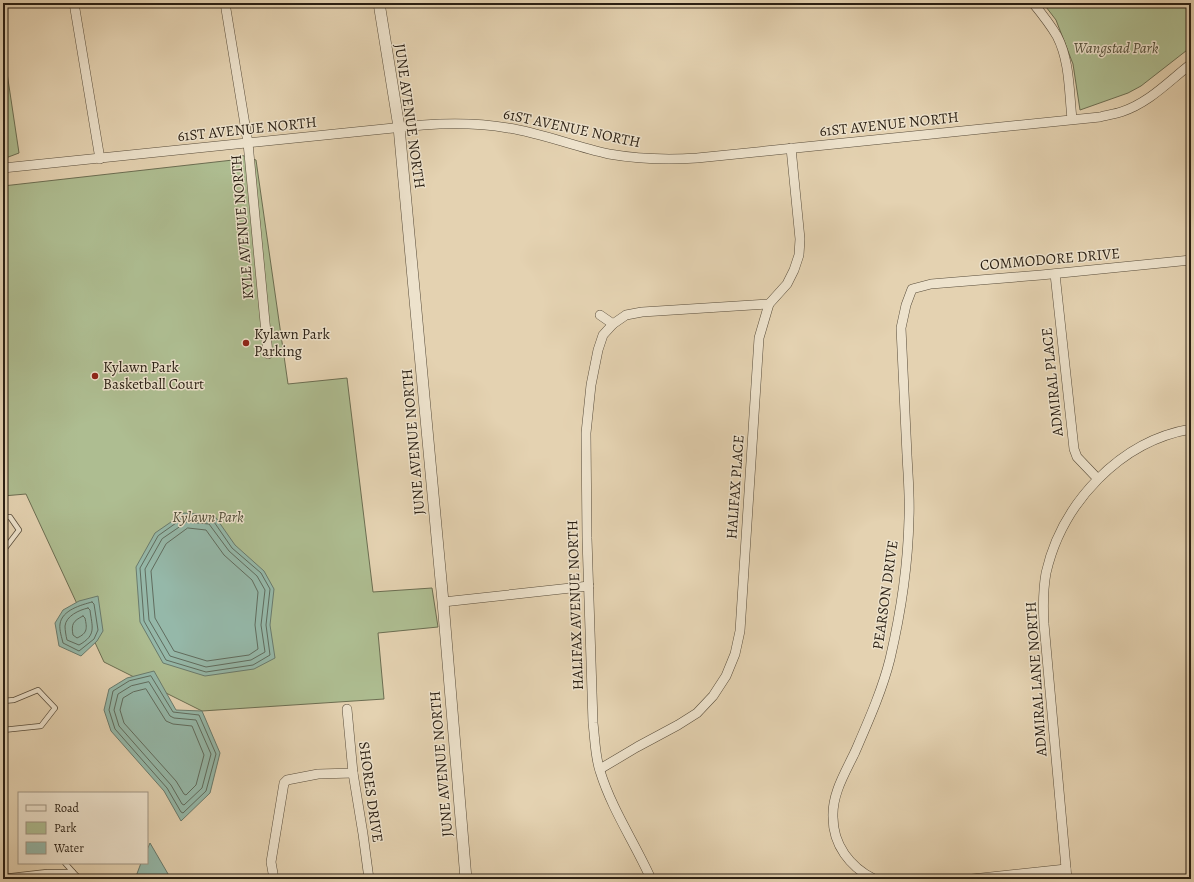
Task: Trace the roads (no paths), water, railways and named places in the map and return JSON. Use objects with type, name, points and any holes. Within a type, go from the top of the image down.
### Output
[{"type":"street","points":[[74,3],[100,159]]},
{"type":"street","name":"KYLE AVENUE NORTH","points":[[225,3],[248,143],[268,354]]},
{"type":"street","name":"JUNE AVENUE NORTH","points":[[378,3],[399,127],[443,602],[466,879]]},
{"type":"street","points":[[679,3],[693,3]]},
{"type":"street","points":[[1034,3],[1058,38],[1064,56],[1072,119]]},
{"type":"street","name":"61ST AVENUE NORTH","points":[[3,168],[399,127],[452,123],[481,124],[510,128],[609,154],[667,160],[697,158],[1100,117],[1122,112],[1143,102],[1191,64]]},
{"type":"street","name":"HALIFAX PLACE","points":[[600,769],[697,713],[713,696],[726,676],[735,654],[740,631],[759,338],[769,304],[787,284],[799,255],[800,239],[792,148]]},
{"type":"street","name":"COMMODORE DRIVE","points":[[912,289],[931,284],[1055,274],[1191,260]]},
{"type":"street","name":"ADMIRAL PLACE","points":[[1055,274],[1074,449],[1077,457],[1097,478]]},
{"type":"street","name":"PEARSON DRIVE","points":[[874,879],[852,864],[842,850],[835,834],[833,818],[834,800],[875,706],[890,660],[900,614],[907,565],[909,517],[901,328],[906,305],[912,289]]},
{"type":"street","name":"HALIFAX AVENUE NORTH","points":[[651,879],[615,810],[600,769],[596,753],[593,723],[587,538],[586,433],[591,385],[598,350],[603,335],[613,324],[626,315],[642,312],[769,304]]},
{"type":"street","points":[[600,315],[613,324]]},
{"type":"street","name":"ADMIRAL LANE NORTH","points":[[1067,879],[1044,624],[1043,599],[1046,574],[1053,549],[1064,526],[1077,503],[1097,478],[1135,449],[1159,438],[1191,429]]},
{"type":"street","points":[[443,602],[589,586]]},
{"type":"street","name":"SHORES DRIVE","points":[[347,709],[353,773],[369,879]]},
{"type":"street","points":[[274,879],[271,862],[284,783],[287,780],[318,774],[353,773]]},
{"type":"street","points":[[972,879],[1066,869]]},
{"type":"lane","points":[[3,517],[10,517],[19,530],[3,551]]},
{"type":"lane","points":[[3,701],[14,700],[38,690],[55,708],[41,726],[3,730]]},
{"type":"lane","points":[[66,864],[80,879]]},
{"type":"lane","points":[[3,877],[47,872],[73,872]]},
{"type":"water","points":[[184,513],[214,515],[235,545],[264,571],[274,589],[270,625],[275,658],[254,669],[205,676],[163,663],[140,622],[136,567],[155,533]]},
{"type":"water","points":[[98,596],[103,631],[97,641],[81,656],[59,646],[55,623],[63,610],[79,601]]},
{"type":"water","points":[[154,671],[176,710],[202,711],[220,753],[210,793],[181,821],[164,791],[111,731],[104,710],[109,689],[127,678]]},
{"type":"water","points":[[150,843],[171,879],[135,879],[141,864],[148,864],[148,848]]},
{"type":"place","name":"Kylawn Park Parking","points":[[246,343]]},
{"type":"place","name":"Kylawn Park Basketball Court","points":[[95,376]]},
{"type":"park label","name":"Wangstad Park","points":[[1116,48]]},
{"type":"park label","name":"Kylawn Park","points":[[208,517]]}]
